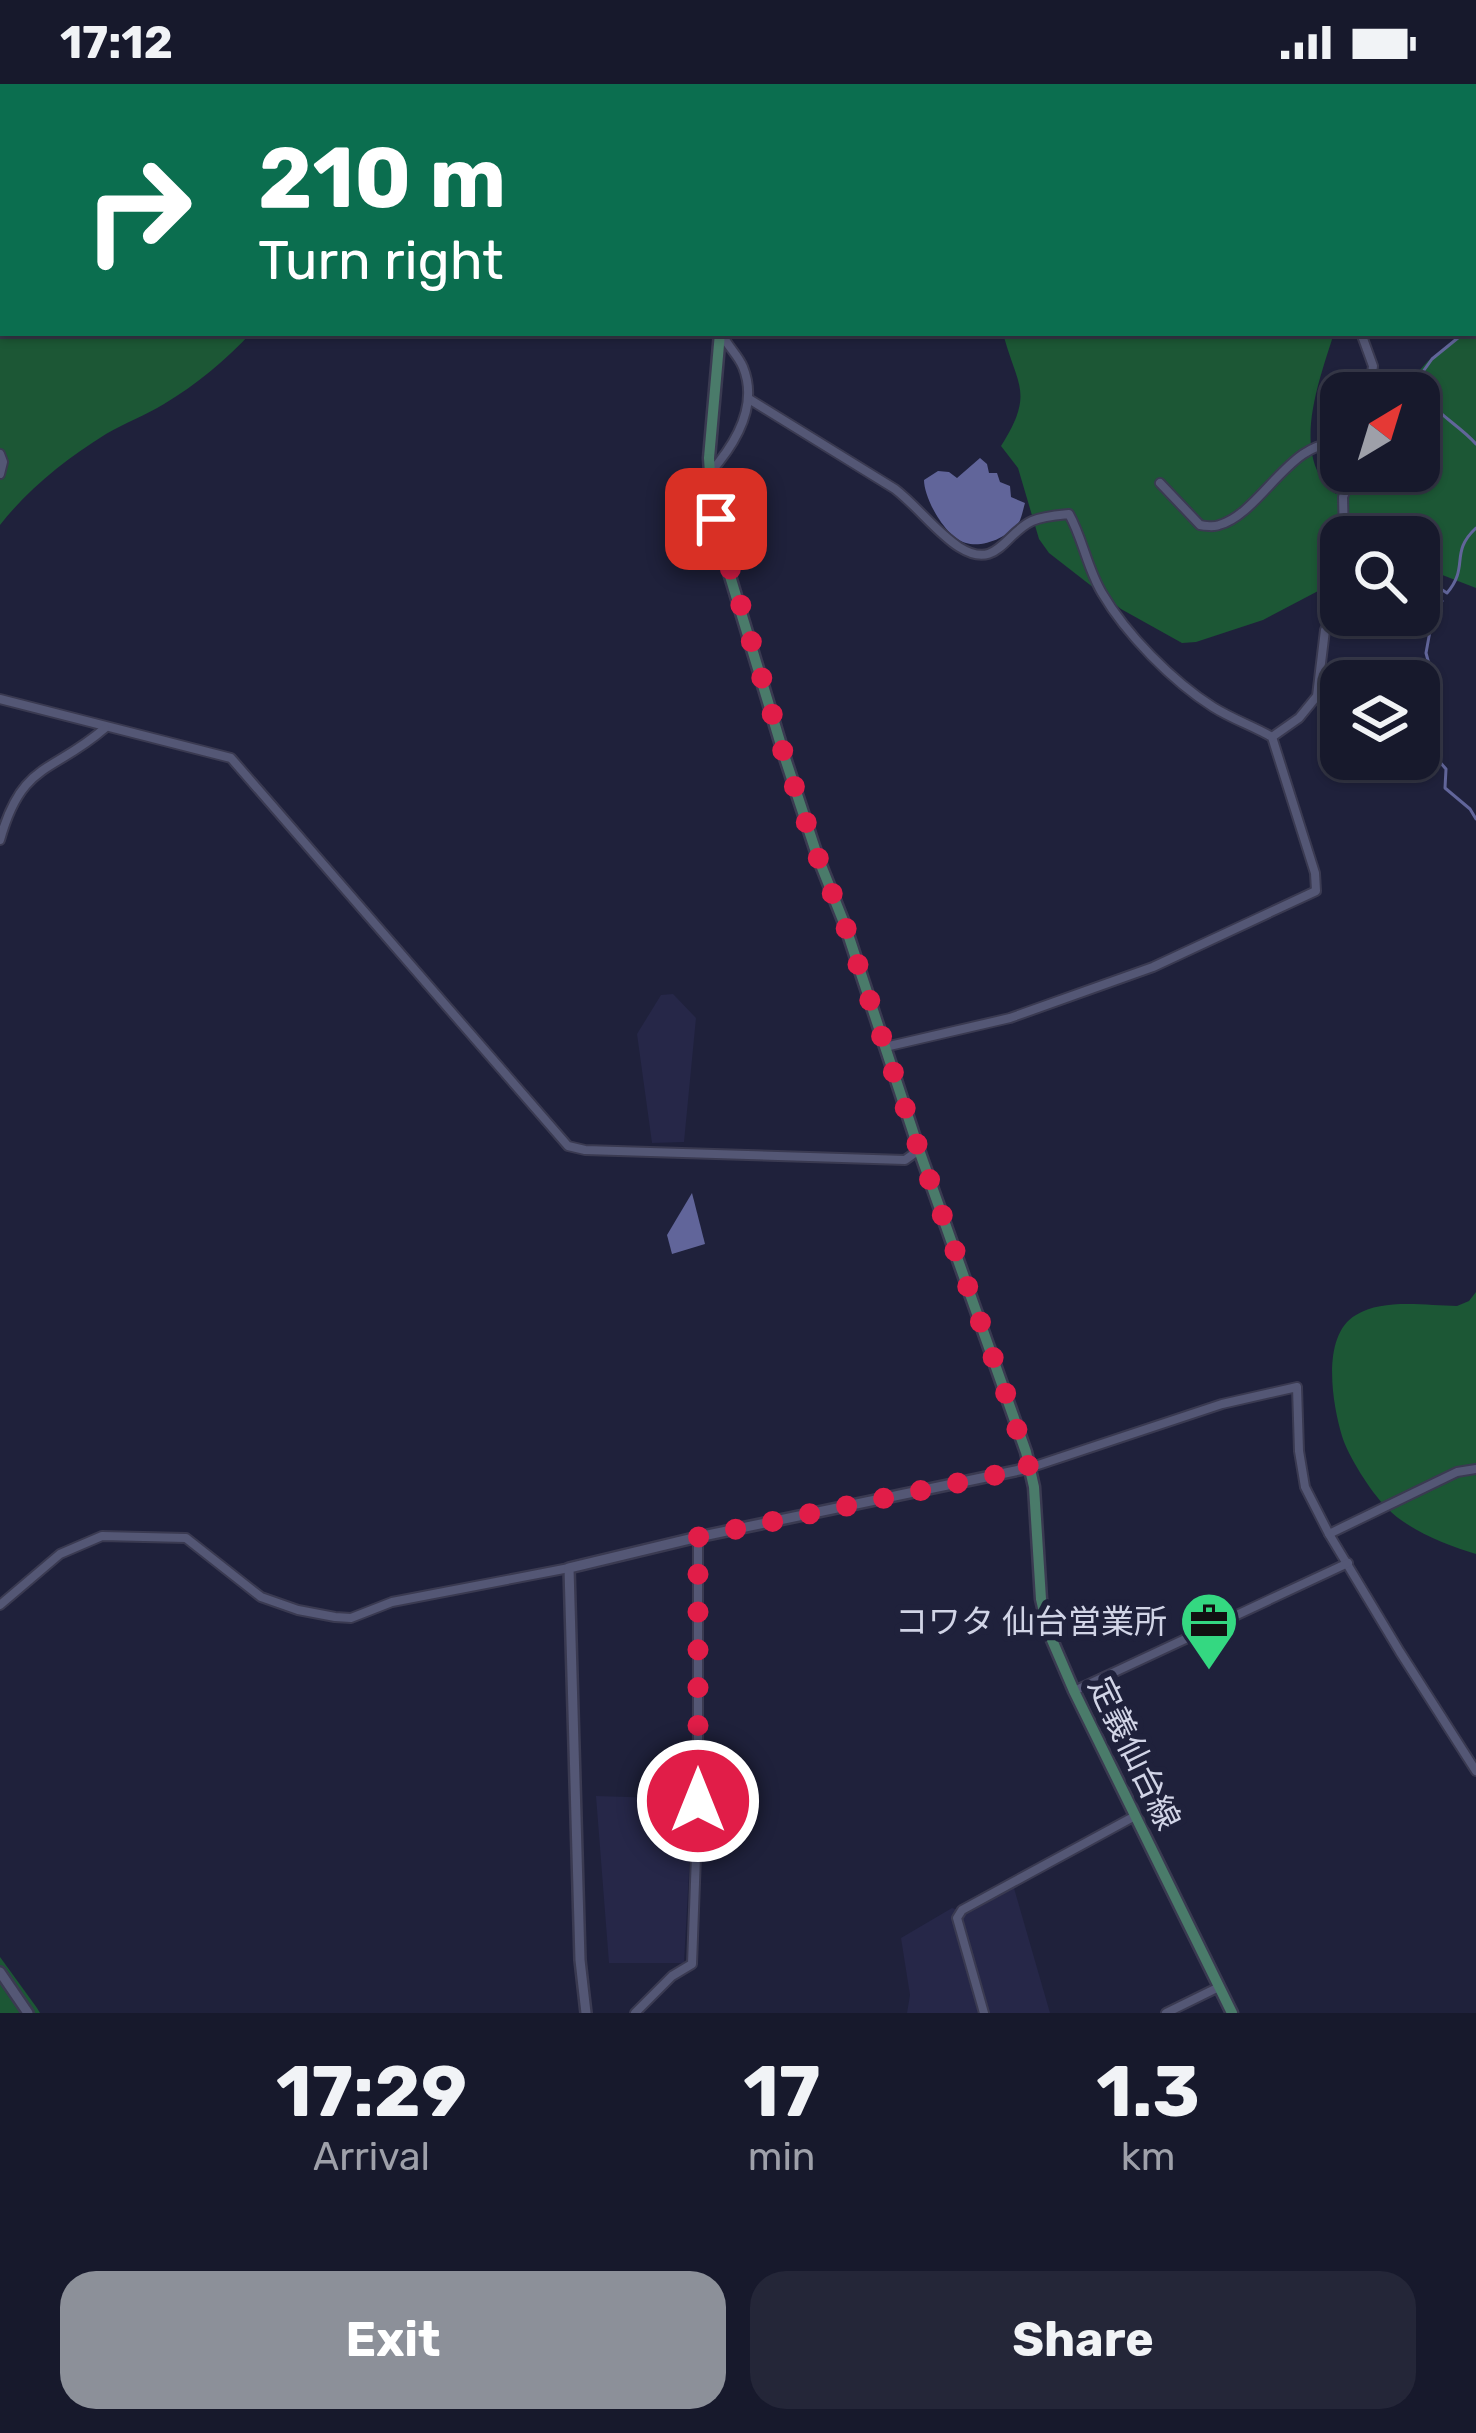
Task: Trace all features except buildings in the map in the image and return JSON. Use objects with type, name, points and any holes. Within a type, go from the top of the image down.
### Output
[{"type":"main road","name":"定義仙台線","points":[[721,336],[709,448],[712,504],[724,556],[784,755],[1029,1468],[1041,1599],[1049,1633],[1232,2013]]},
{"type":"street","points":[[710,474],[734,443],[748,399],[742,367],[723,336]]},
{"type":"street","points":[[1361,336],[1371,372]]},
{"type":"street","points":[[748,399],[895,489],[961,549],[979,556],[992,553],[1028,522],[1070,514],[1089,567],[1125,626],[1183,685],[1272,737],[1315,873],[1316,891],[1153,967],[1010,1018],[885,1047]]},
{"type":"street","points":[[1160,484],[1199,525],[1216,526],[1232,519],[1297,459],[1320,446]]},
{"type":"street","points":[[0,454],[0,474]]},
{"type":"street","points":[[1272,737],[1299,718],[1316,696],[1324,636]]},
{"type":"street","points":[[0,699],[231,758],[568,1146],[905,1160],[919,1150]]},
{"type":"street","points":[[0,840],[9,808],[32,776],[106,727]]},
{"type":"street","points":[[0,1605],[60,1554],[102,1536],[173,1536],[186,1538],[261,1597],[298,1610],[351,1618],[392,1602],[1029,1468],[1222,1404],[1297,1388],[1305,1487],[1400,1652],[1476,1771]]},
{"type":"street","points":[[1329,1534],[1457,1472],[1476,1469]]},
{"type":"street","points":[[635,2013],[672,1976],[692,1964],[698,1801],[698,1537]]},
{"type":"street","points":[[1074,1691],[1348,1563]]},
{"type":"street","points":[[569,1568],[586,2013]]},
{"type":"street","points":[[984,2013],[957,1918],[962,1910],[1135,1816]]},
{"type":"street","points":[[0,1972],[28,2013]]},
{"type":"street","points":[[1166,2013],[1219,1987]]},
{"type":"shaded area","points":[[980,458],[989,473],[997,473],[1000,482],[1010,486],[1011,497],[1025,503],[1020,521],[1009,532],[988,543],[973,544],[958,540],[944,526],[924,480],[938,471],[957,478]]},
{"type":"shaded area","points":[[673,994],[696,1018],[684,1142],[652,1143],[637,1034],[661,995]]},
{"type":"shaded area","points":[[692,1193],[705,1244],[672,1254],[667,1235]]},
{"type":"shaded area","points":[[596,1796],[693,1799],[684,1963],[609,1963]]},
{"type":"shaded area","points":[[1014,1888],[1050,2013],[907,2013],[910,1995],[901,1938],[952,1908],[968,1913]]},
{"type":"green space","points":[[0,336],[248,336],[188,389],[106,434],[63,464],[0,525]]},
{"type":"green space","points":[[1004,336],[1333,336],[1320,372],[1312,417],[1320,492],[1440,492],[1440,372],[1418,372],[1458,336],[1476,336],[1476,588],[1440,574],[1440,516],[1320,516],[1320,590],[1263,620],[1196,642],[1182,643],[1121,609],[1049,553],[1039,539],[1018,468],[1001,446],[1020,401]]},
{"type":"green space","points":[[1476,1292],[1476,1554],[1416,1529],[1394,1515],[1374,1492],[1342,1436],[1332,1371],[1338,1338],[1356,1315],[1392,1305],[1457,1306]]},
{"type":"green space","points":[[0,1957],[37,2008],[40,2013],[0,2013]]},
{"type":"waterway","points":[[1460,336],[1432,359],[1417,380],[1434,407],[1476,444]]},
{"type":"waterway","points":[[1440,588],[1447,593],[1454,583],[1463,545],[1476,528]]},
{"type":"waterway","points":[[1440,599],[1440,604]]},
{"type":"waterway","points":[[1429,636],[1426,653],[1441,708],[1428,738],[1431,752],[1446,769],[1445,788],[1476,819]]},
{"type":"place","name":"コワタ 仙台営業所","points":[[1209,1672]]},
{"type":"route","points":[[698,1801],[698,1537],[1029,1468],[784,755],[716,519]]}]
